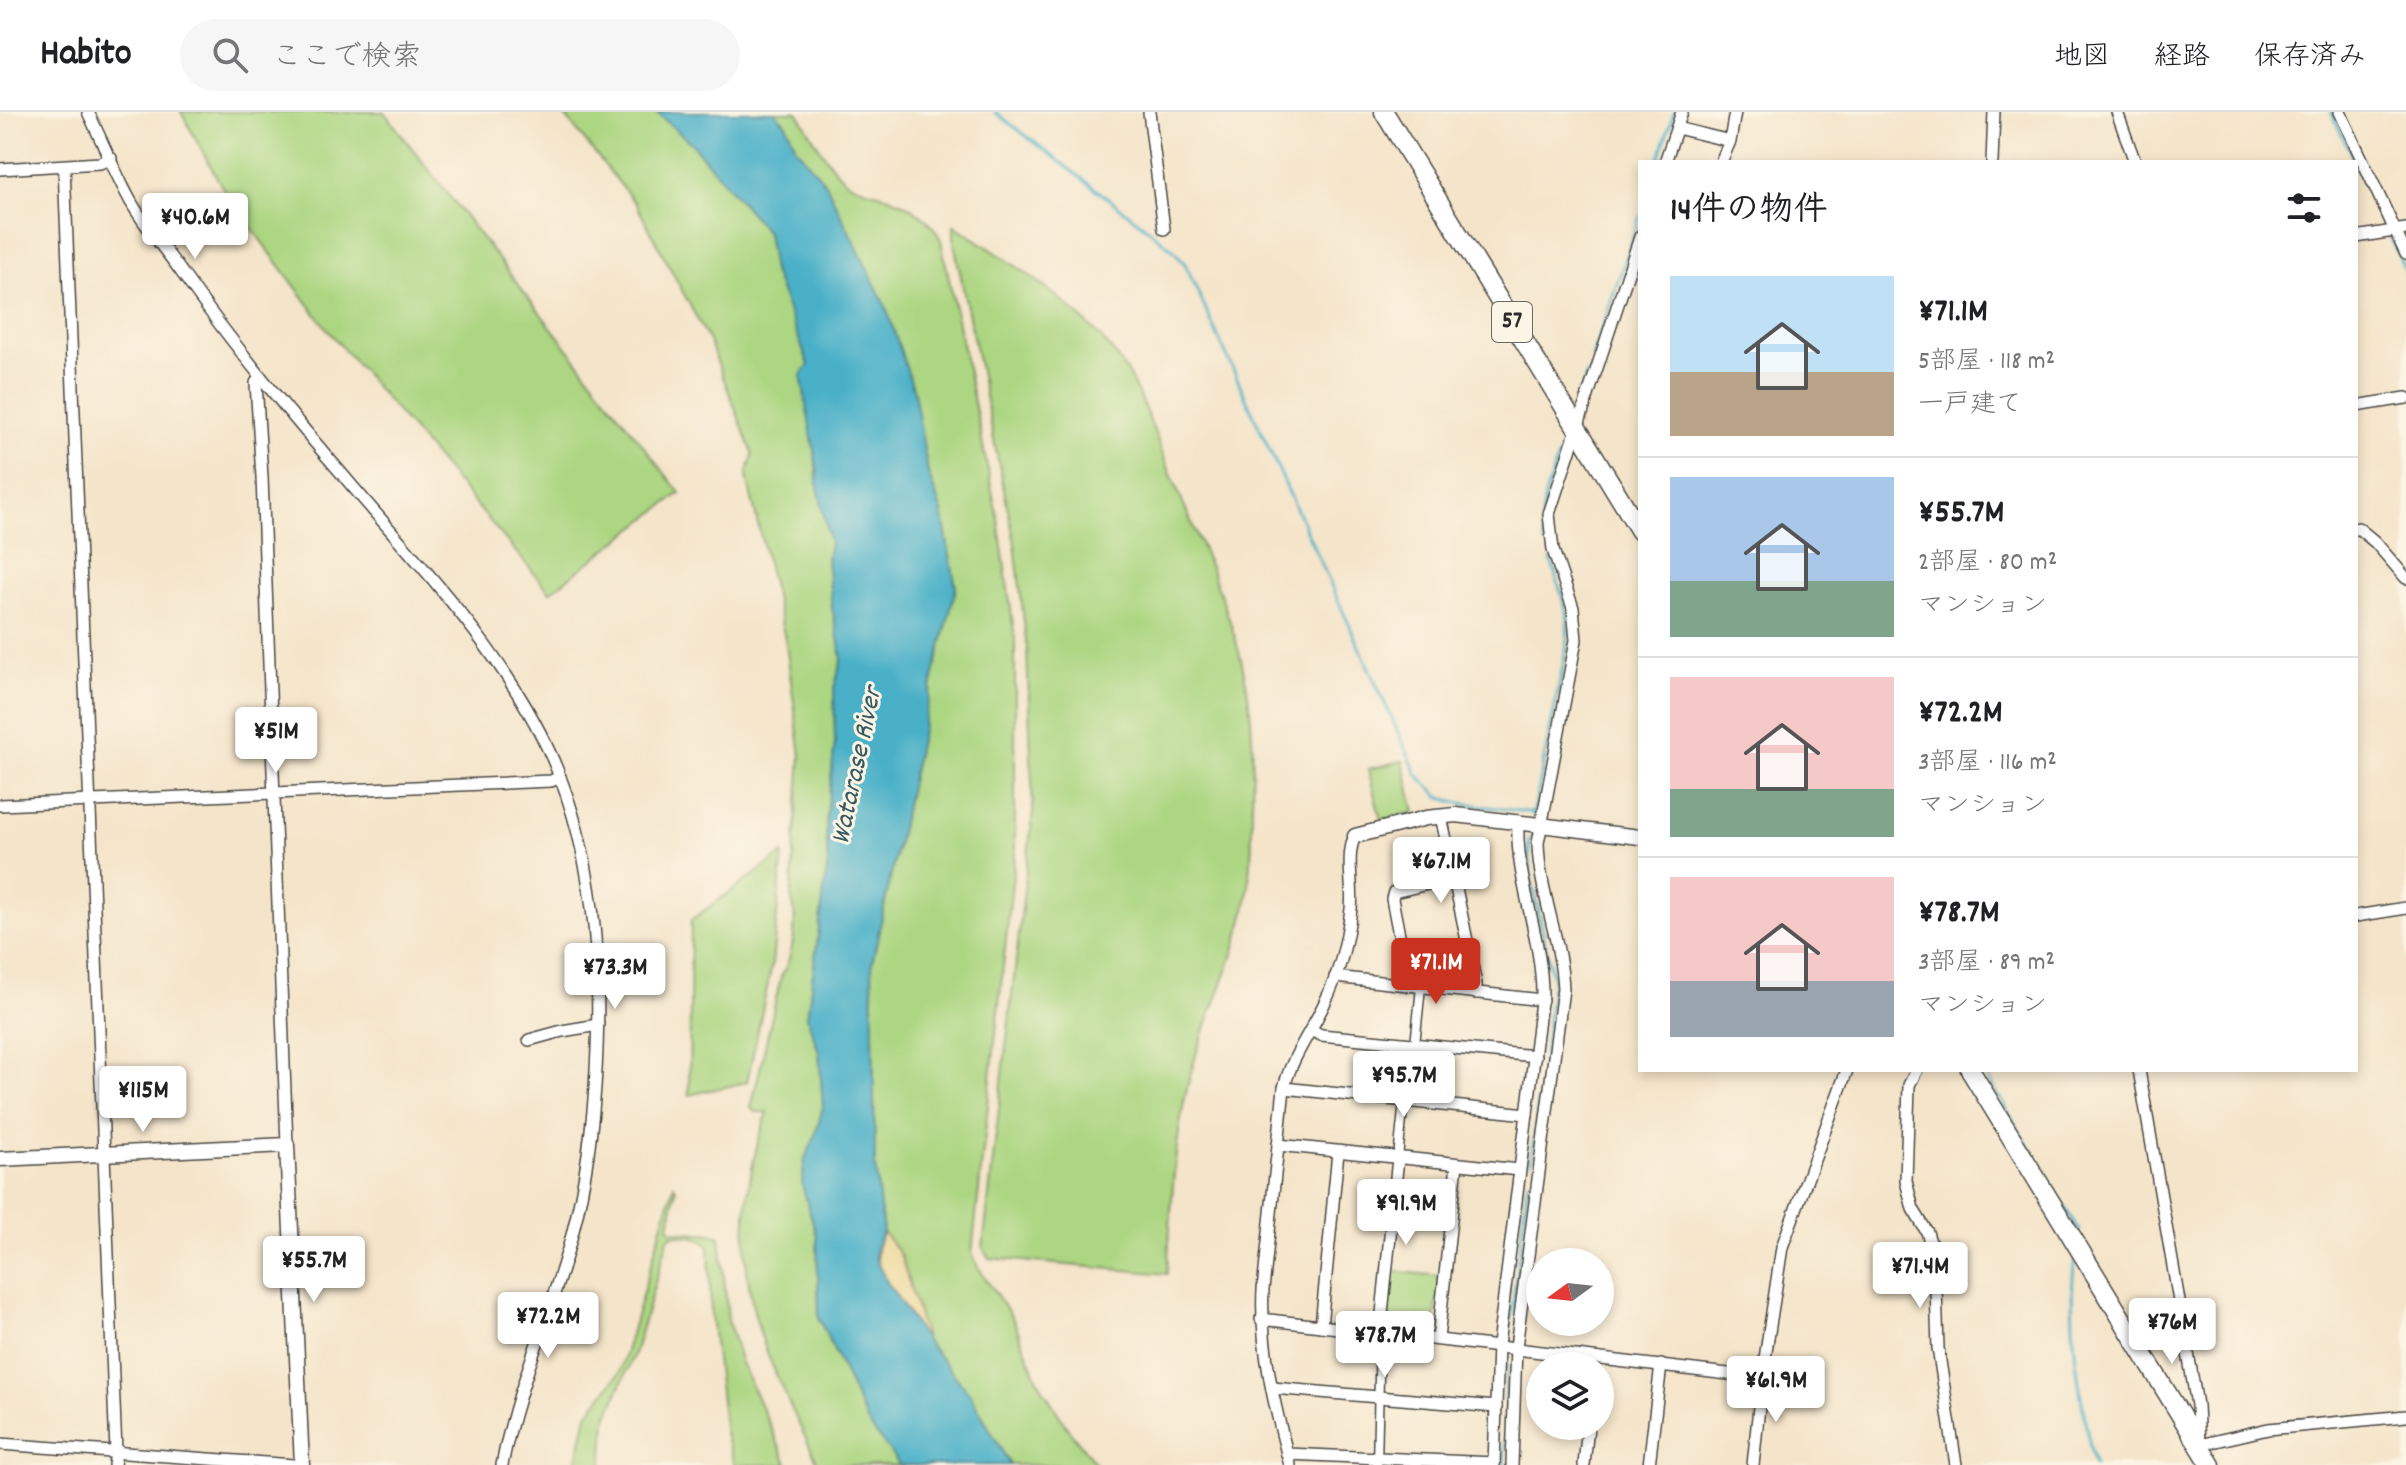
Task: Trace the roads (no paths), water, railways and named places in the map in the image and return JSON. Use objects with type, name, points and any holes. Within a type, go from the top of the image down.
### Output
[{"type":"main road","name":"57","points":[[1384,112],[1638,528]]},
{"type":"main road","points":[[1971,1072],[2211,1465]]},
{"type":"street","points":[[88,112],[143,220],[260,376],[470,627],[531,715],[560,777],[578,829],[589,881],[594,929],[598,1025],[592,1123],[579,1204],[559,1278],[534,1345],[502,1465]]},
{"type":"street","points":[[1149,112],[1164,229]]},
{"type":"street","points":[[1666,160],[1682,112]]},
{"type":"street","points":[[1722,160],[1730,141],[1735,112]]},
{"type":"street","points":[[1992,160],[1994,112]]},
{"type":"street","points":[[2117,112],[2134,160]]},
{"type":"street","points":[[2340,112],[2400,230],[2406,254]]},
{"type":"street","points":[[1677,128],[1730,141]]},
{"type":"street","points":[[0,169],[100,163],[111,158]]},
{"type":"street","points":[[64,166],[116,1452],[114,1465]]},
{"type":"street","points":[[2358,237],[2400,230]]},
{"type":"street","points":[[1512,1465],[1516,1347],[1563,989],[1538,843],[1576,640],[1573,608],[1553,550],[1549,514],[1638,243]]},
{"type":"street","points":[[260,376],[256,383],[302,1465]]},
{"type":"street","points":[[2358,406],[2406,398]]},
{"type":"street","points":[[2358,528],[2375,542],[2406,578]]},
{"type":"street","points":[[0,805],[551,781],[560,777]]},
{"type":"street","points":[[1518,821],[1518,858],[1542,968],[1542,1000],[1498,1345],[1494,1464],[1288,1459],[1261,1319],[1284,1088],[1292,1063],[1335,977],[1351,912],[1351,848],[1355,836],[1441,816],[1471,815],[1518,821],[1638,837]]},
{"type":"street","points":[[1441,816],[1476,993]]},
{"type":"street","points":[[1377,1461],[1380,1333],[1398,1158],[1415,1045],[1415,986],[1392,899],[1394,892],[1453,878]]},
{"type":"street","points":[[2358,916],[2406,908]]},
{"type":"street","points":[[1335,977],[1542,1000]]},
{"type":"street","points":[[529,1040],[598,1025]]},
{"type":"street","points":[[1311,1030],[1321,1035],[1535,1056]]},
{"type":"street","points":[[1753,1465],[1762,1378],[1784,1238],[1846,1072]]},
{"type":"street","points":[[1916,1072],[1909,1085],[1906,1181],[1913,1209],[1927,1232],[1935,1258],[1938,1348],[1956,1465]]},
{"type":"street","points":[[2139,1072],[2197,1405],[2199,1445],[2268,1429],[2406,1416]]},
{"type":"street","points":[[1284,1088],[1527,1114]]},
{"type":"street","points":[[0,1159],[287,1145]]},
{"type":"street","points":[[1278,1145],[1519,1170]]},
{"type":"street","points":[[1321,1326],[1338,1152]]},
{"type":"street","points":[[1438,1339],[1457,1164]]},
{"type":"street","points":[[1261,1319],[1544,1352]]},
{"type":"street","points":[[1614,1362],[1762,1378]]},
{"type":"street","points":[[1649,1465],[1661,1365]]},
{"type":"street","points":[[1272,1388],[1496,1407]]},
{"type":"street","points":[[1584,1465],[1587,1440]]},
{"type":"street","points":[[0,1444],[294,1465]]},
{"type":"water","name":"Watarase River","points":[[656,112],[775,112],[786,124],[796,148],[826,184],[886,307],[914,391],[928,473],[942,512],[956,588],[935,670],[872,963],[875,1165],[883,1232],[875,1258],[888,1284],[926,1341],[970,1394],[1010,1465],[900,1465],[867,1422],[819,1318],[817,1237],[802,1184],[805,1159],[823,1107],[819,1052],[807,1017],[828,863],[826,823],[835,743],[834,689],[842,658],[832,607],[827,559],[830,543],[817,482],[801,375],[809,365],[773,271],[767,232],[691,143]]},
{"type":"waterway","points":[[995,112],[1148,229],[1185,264],[1417,774],[1439,796],[1454,802],[1534,813]]},
{"type":"waterway","points":[[1659,160],[1674,112]]},
{"type":"waterway","points":[[2331,112],[2354,160]]},
{"type":"waterway","points":[[2358,169],[2386,229]]},
{"type":"waterway","points":[[1592,357],[1638,222]]},
{"type":"waterway","points":[[2389,236],[2406,272]]},
{"type":"waterway","points":[[1574,410],[1587,373]]},
{"type":"waterway","points":[[1545,544],[1542,530],[1544,503],[1566,435]]},
{"type":"waterway","points":[[1533,816],[1567,646],[1568,615],[1551,560]]},
{"type":"waterway","points":[[1529,839],[1530,874],[1553,979],[1531,1162]]},
{"type":"waterway","points":[[1984,1072],[2079,1231]]},
{"type":"waterway","points":[[1508,1343],[1528,1181]]},
{"type":"waterway","points":[[2075,1259],[2074,1335],[2094,1465]]},
{"type":"waterway","points":[[1504,1465],[1507,1353]]}]
